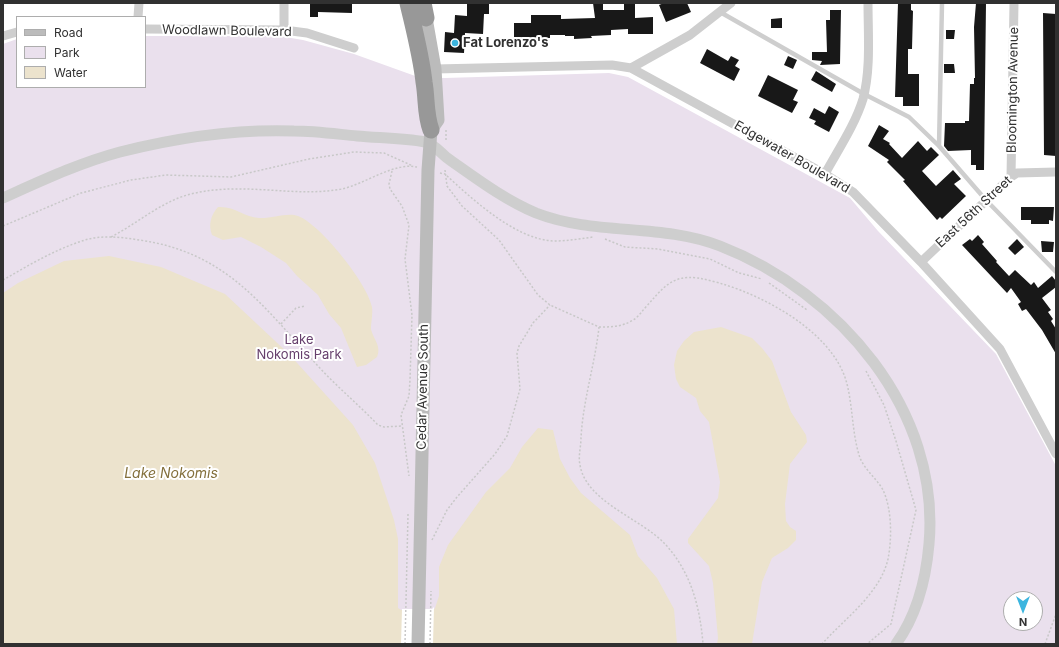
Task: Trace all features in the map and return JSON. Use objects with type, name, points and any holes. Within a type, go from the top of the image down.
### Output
[{"type":"highway","name":"Cedar Avenue South","points":[[408,3],[421,56],[425,86],[426,119],[430,137]]},
{"type":"main road","name":"Cedar Avenue South","points":[[418,644],[430,137],[438,120],[435,69],[425,8]]},
{"type":"street","points":[[138,3],[138,16]]},
{"type":"street","points":[[284,3],[284,30]]},
{"type":"street","points":[[631,68],[690,35],[730,3]]},
{"type":"street","points":[[825,174],[856,115],[864,94],[866,78],[868,3]]},
{"type":"street","name":"Bloomington Avenue","points":[[1011,177],[1014,3]]},
{"type":"street","name":"Woodlawn Boulevard","points":[[146,30],[284,30],[307,33],[354,48]]},
{"type":"street","points":[[3,36],[16,32]]},
{"type":"street","name":"Edgewater Boulevard","points":[[435,69],[612,65],[631,68],[825,174],[853,192],[921,262],[1000,350],[1056,454]]},
{"type":"street","points":[[3,198],[74,167],[118,153],[208,136],[293,131],[430,137],[445,156],[492,189],[540,214],[561,222],[682,236],[716,244],[748,257],[802,290],[841,323],[856,340],[884,378],[908,423],[923,462],[928,491],[931,524],[923,585],[912,617],[896,644]]},
{"type":"street","name":"East 56th Street","points":[[921,262],[1011,177],[1018,173],[1056,172]]},
{"type":"lane","points":[[939,146],[942,3]]},
{"type":"lane","points":[[720,12],[864,94],[909,117],[939,146],[986,199],[1056,272]]},
{"type":"path","points":[[3,226],[81,193],[131,180],[166,176],[230,177],[309,159],[354,152],[384,153],[414,167],[392,170],[354,186],[329,191],[232,188],[190,194],[167,203],[111,237]]},
{"type":"path","points":[[392,170],[390,189],[402,206],[409,225],[405,270],[412,315],[410,380],[409,396],[401,415],[410,480]]},
{"type":"path","points":[[596,237],[552,241],[530,236],[508,224],[469,196],[444,174],[448,186],[462,206],[499,240],[531,286],[550,305],[581,320],[598,327],[616,327],[634,320],[664,286],[678,278],[696,278],[725,285],[788,312],[814,334],[833,355],[846,382],[855,442],[861,460],[882,490],[888,506],[889,535],[888,559],[878,584],[822,644]]},
{"type":"path","points":[[3,280],[59,250],[85,240],[111,237],[162,244],[194,255],[210,263],[236,280],[281,324],[318,366],[378,425],[384,427],[402,426]]},
{"type":"path","points":[[600,238],[624,247],[658,249],[710,259],[739,273],[762,279]]},
{"type":"path","points":[[769,283],[811,314]]},
{"type":"path","points":[[432,542],[447,510],[494,454],[507,436],[520,389],[517,353],[519,346],[533,323],[550,305]]},
{"type":"path","points":[[281,324],[296,308],[305,306]]},
{"type":"path","points":[[598,327],[582,420],[580,464],[583,475],[592,489],[665,543],[677,559],[688,578],[697,601],[703,644]]},
{"type":"path","points":[[866,370],[884,405],[916,510],[891,624],[867,644]]},
{"type":"path","points":[[409,509],[419,595],[430,644]]},
{"type":"path","points":[[405,644],[419,595]]},
{"type":"path","points":[[1045,644],[1056,614]]},
{"type":"green space","name":"Lake Nokomis Park","points":[[146,36],[279,36],[303,40],[354,54],[418,77],[445,78],[609,73],[628,77],[850,198],[878,231],[996,354],[1056,466],[1056,644],[3,644],[3,44],[16,39],[16,88],[146,88]]},
{"type":"water","points":[[218,207],[229,208],[249,216],[259,218],[294,215],[307,221],[318,230],[353,270],[369,297],[372,307],[371,329],[377,343],[377,357],[366,365],[357,367],[341,328],[329,314],[318,295],[297,276],[286,263],[261,247],[241,237],[223,240],[212,235],[210,227],[211,220]]},
{"type":"water","name":"Lake Nokomis","points":[[109,256],[161,267],[225,294],[289,354],[353,425],[375,463],[394,520],[398,539],[398,608],[401,610],[433,611],[439,596],[439,567],[448,545],[486,492],[510,468],[522,447],[538,428],[553,430],[560,459],[570,478],[581,493],[630,535],[638,556],[657,578],[674,609],[677,644],[3,644],[3,293],[18,283],[64,261]]},
{"type":"water","points":[[721,327],[752,338],[772,361],[791,412],[806,435],[807,442],[790,464],[785,504],[786,521],[790,527],[796,531],[796,540],[788,548],[772,558],[762,582],[752,644],[717,644],[718,638],[713,583],[709,566],[688,543],[688,539],[718,498],[720,482],[709,422],[700,411],[696,398],[680,387],[676,379],[674,365],[677,351],[684,341],[694,332]]},
{"type":"pier","points":[[434,607],[433,644],[401,644],[402,609],[432,609]]},
{"type":"building","points":[[310,3],[352,3],[352,13],[318,12],[318,17],[310,17]]},
{"type":"building","points":[[467,3],[489,3],[489,14],[484,14],[483,34],[465,33],[464,53],[444,52],[445,32],[454,33],[455,15],[467,16]]},
{"type":"building","points":[[593,3],[603,3],[603,10],[624,10],[624,3],[635,3],[635,18],[653,17],[653,34],[628,34],[628,29],[611,30],[611,35],[591,36],[592,38],[574,39],[574,36],[565,35],[550,35],[550,38],[514,37],[514,23],[531,23],[531,15],[561,15],[561,19],[595,18]]},
{"type":"building","points":[[664,3],[687,3],[691,12],[666,22],[659,5]]},
{"type":"building","points":[[898,3],[911,3],[911,10],[913,11],[912,49],[908,49],[908,74],[919,74],[919,106],[903,106],[903,97],[895,97]]},
{"type":"building","points":[[976,3],[986,3],[984,170],[976,170],[976,165],[971,165],[971,150],[948,151],[944,146],[945,123],[965,123],[965,121],[969,121],[970,84],[974,84],[975,78],[974,27]]},
{"type":"building","points":[[830,10],[841,10],[840,64],[820,65],[822,61],[812,60],[812,52],[827,52],[826,20],[830,20]]},
{"type":"building","points":[[1043,13],[1056,14],[1056,156],[1044,155]]},
{"type":"building","points":[[782,18],[782,28],[771,28],[771,19]]},
{"type":"building","points":[[946,30],[955,30],[954,39],[946,39]]},
{"type":"building","points":[[707,49],[728,61],[731,56],[739,60],[735,66],[740,69],[734,81],[700,63]]},
{"type":"building","points":[[788,56],[797,60],[793,69],[784,65]]},
{"type":"building","points":[[944,64],[954,64],[955,73],[944,73]]},
{"type":"building","points":[[816,71],[836,84],[832,92],[811,80]]},
{"type":"building","points":[[768,75],[798,90],[793,100],[798,102],[792,113],[758,96]]},
{"type":"building","points":[[829,106],[839,112],[829,132],[814,124],[816,121],[809,118],[814,108],[825,114]]},
{"type":"building","points":[[879,125],[889,131],[883,139],[890,143],[889,144],[902,158],[918,141],[927,151],[931,147],[939,155],[922,171],[936,186],[953,170],[961,179],[954,184],[966,196],[942,219],[940,217],[937,220],[903,181],[905,180],[887,162],[889,160],[868,146]]},
{"type":"building","points":[[1021,207],[1054,207],[1053,221],[1049,220],[1049,224],[1031,224],[1031,220],[1021,220]]},
{"type":"building","points":[[978,235],[984,242],[982,244],[1009,276],[1015,270],[1031,285],[1034,282],[1038,288],[1052,276],[1056,281],[1056,287],[1042,298],[1051,310],[1048,312],[1053,319],[1051,321],[1056,329],[1056,354],[1042,330],[1026,309],[1022,311],[1018,304],[1021,302],[1011,288],[1007,293],[962,245],[970,239],[972,241]]},
{"type":"building","points":[[1017,239],[1024,247],[1015,255],[1008,248]]},
{"type":"building","points":[[1041,241],[1054,242],[1053,252],[1042,252]]},
{"type":"place","name":"Fat Lorenzo's","points":[[455,43]]}]
